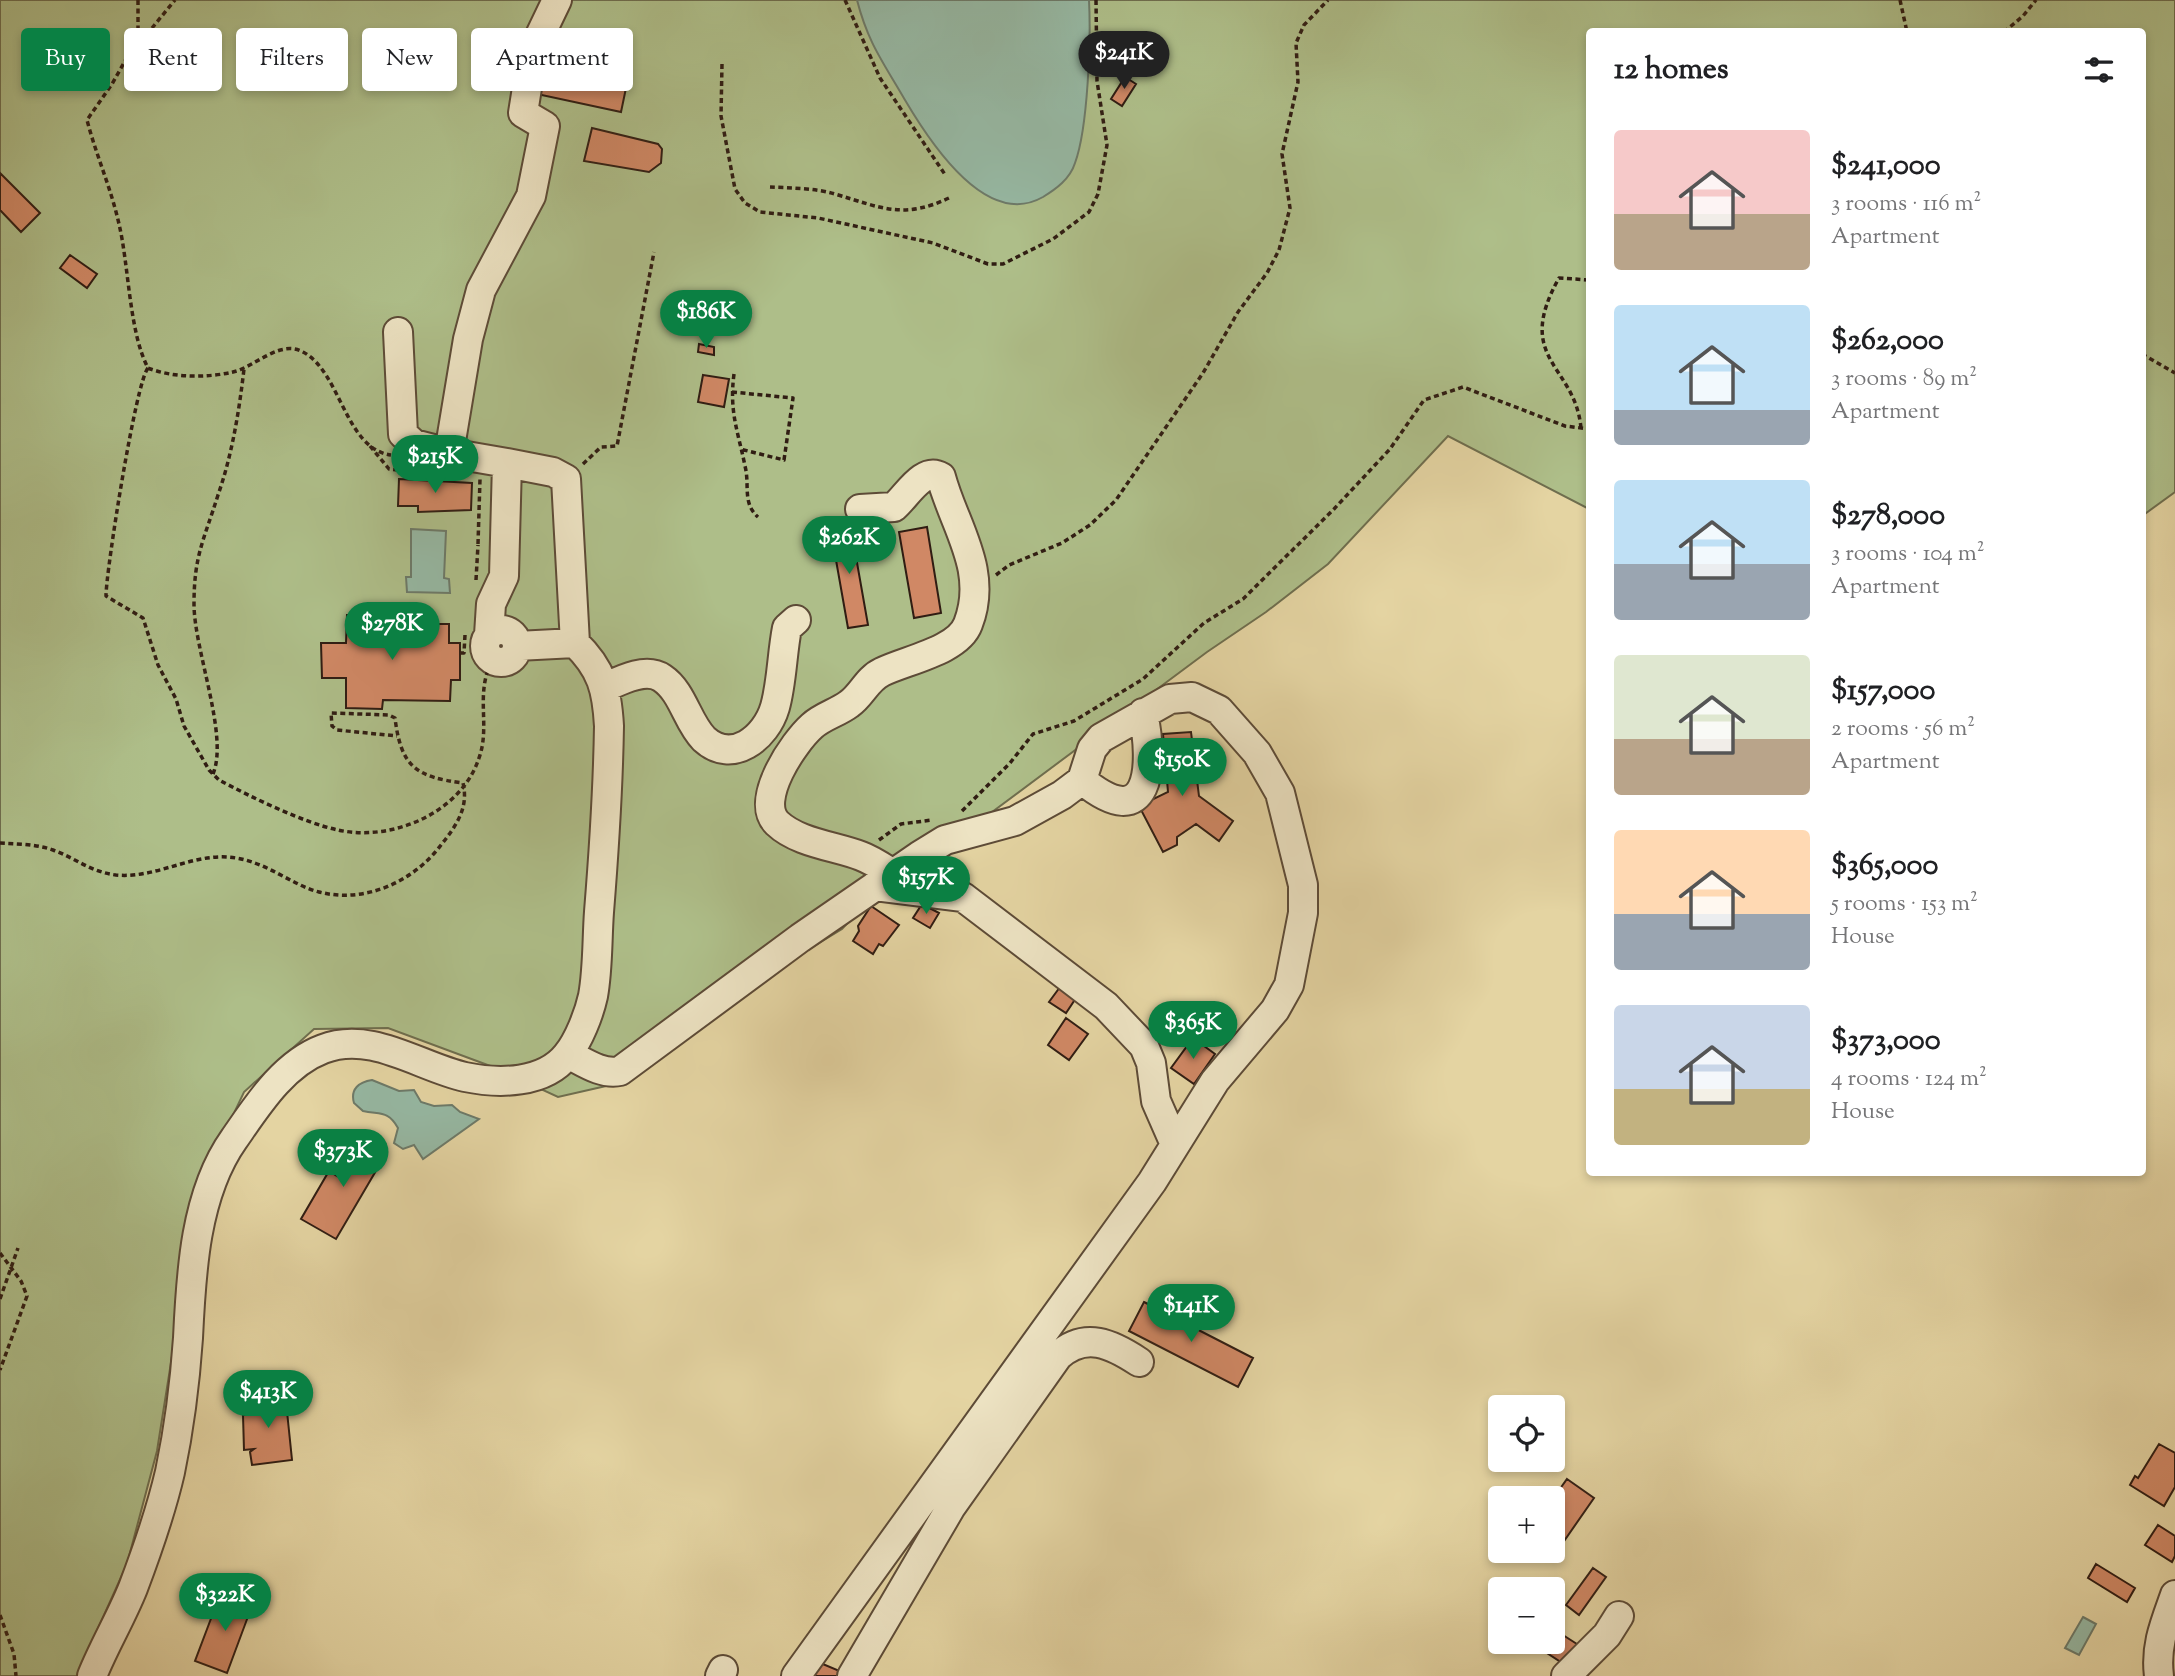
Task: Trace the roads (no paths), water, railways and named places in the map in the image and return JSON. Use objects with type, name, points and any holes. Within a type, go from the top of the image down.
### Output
[{"type":"street","points":[[441,463],[481,290],[531,196],[545,126],[523,113],[533,50],[557,0]]},
{"type":"street","points":[[92,1676],[132,1591],[170,1472],[188,1340],[189,1280],[202,1216],[231,1143],[272,1088],[303,1058],[325,1048],[341,1045],[379,1048],[465,1077],[505,1081],[541,1075],[568,1054],[593,993],[608,768],[606,687],[587,654],[575,643],[565,480],[553,472],[507,463],[441,463],[415,445],[403,434],[401,422],[398,332]]},
{"type":"street","points":[[507,463],[504,576],[491,604],[500,647],[575,643]]},
{"type":"street","points":[[860,509],[894,507],[924,475],[935,474],[940,477],[968,545],[973,597],[969,623],[961,636],[870,680],[850,704],[808,729],[786,759],[776,779],[770,806],[775,821],[790,832],[867,858],[884,880],[963,897],[1106,1006],[1144,1046],[1151,1063],[1156,1101],[1174,1142]]},
{"type":"street","points":[[606,687],[643,673],[661,677],[678,696],[702,737],[717,750],[737,750],[762,732],[775,708],[787,628],[796,620]]},
{"type":"street","points":[[568,1054],[598,1069],[612,1073],[620,1071],[884,880],[945,840],[1015,821],[1043,808],[1082,780],[1090,756],[1101,738],[1170,699],[1192,697],[1219,710],[1239,729],[1280,793],[1303,886],[1303,913],[1289,985],[1275,1010],[1215,1081],[1174,1142],[1145,1192],[796,1676]]},
{"type":"street","points":[[1082,780],[1118,803],[1126,802],[1139,793],[1150,765],[1143,713]]},
{"type":"street","points":[[818,1648],[855,1671],[951,1507],[1058,1356],[1066,1349],[1085,1342],[1100,1341],[1139,1362]]},
{"type":"street","points":[[2157,1666],[2175,1595]]},
{"type":"street","points":[[1566,1676],[1607,1635],[1619,1616]]}]
